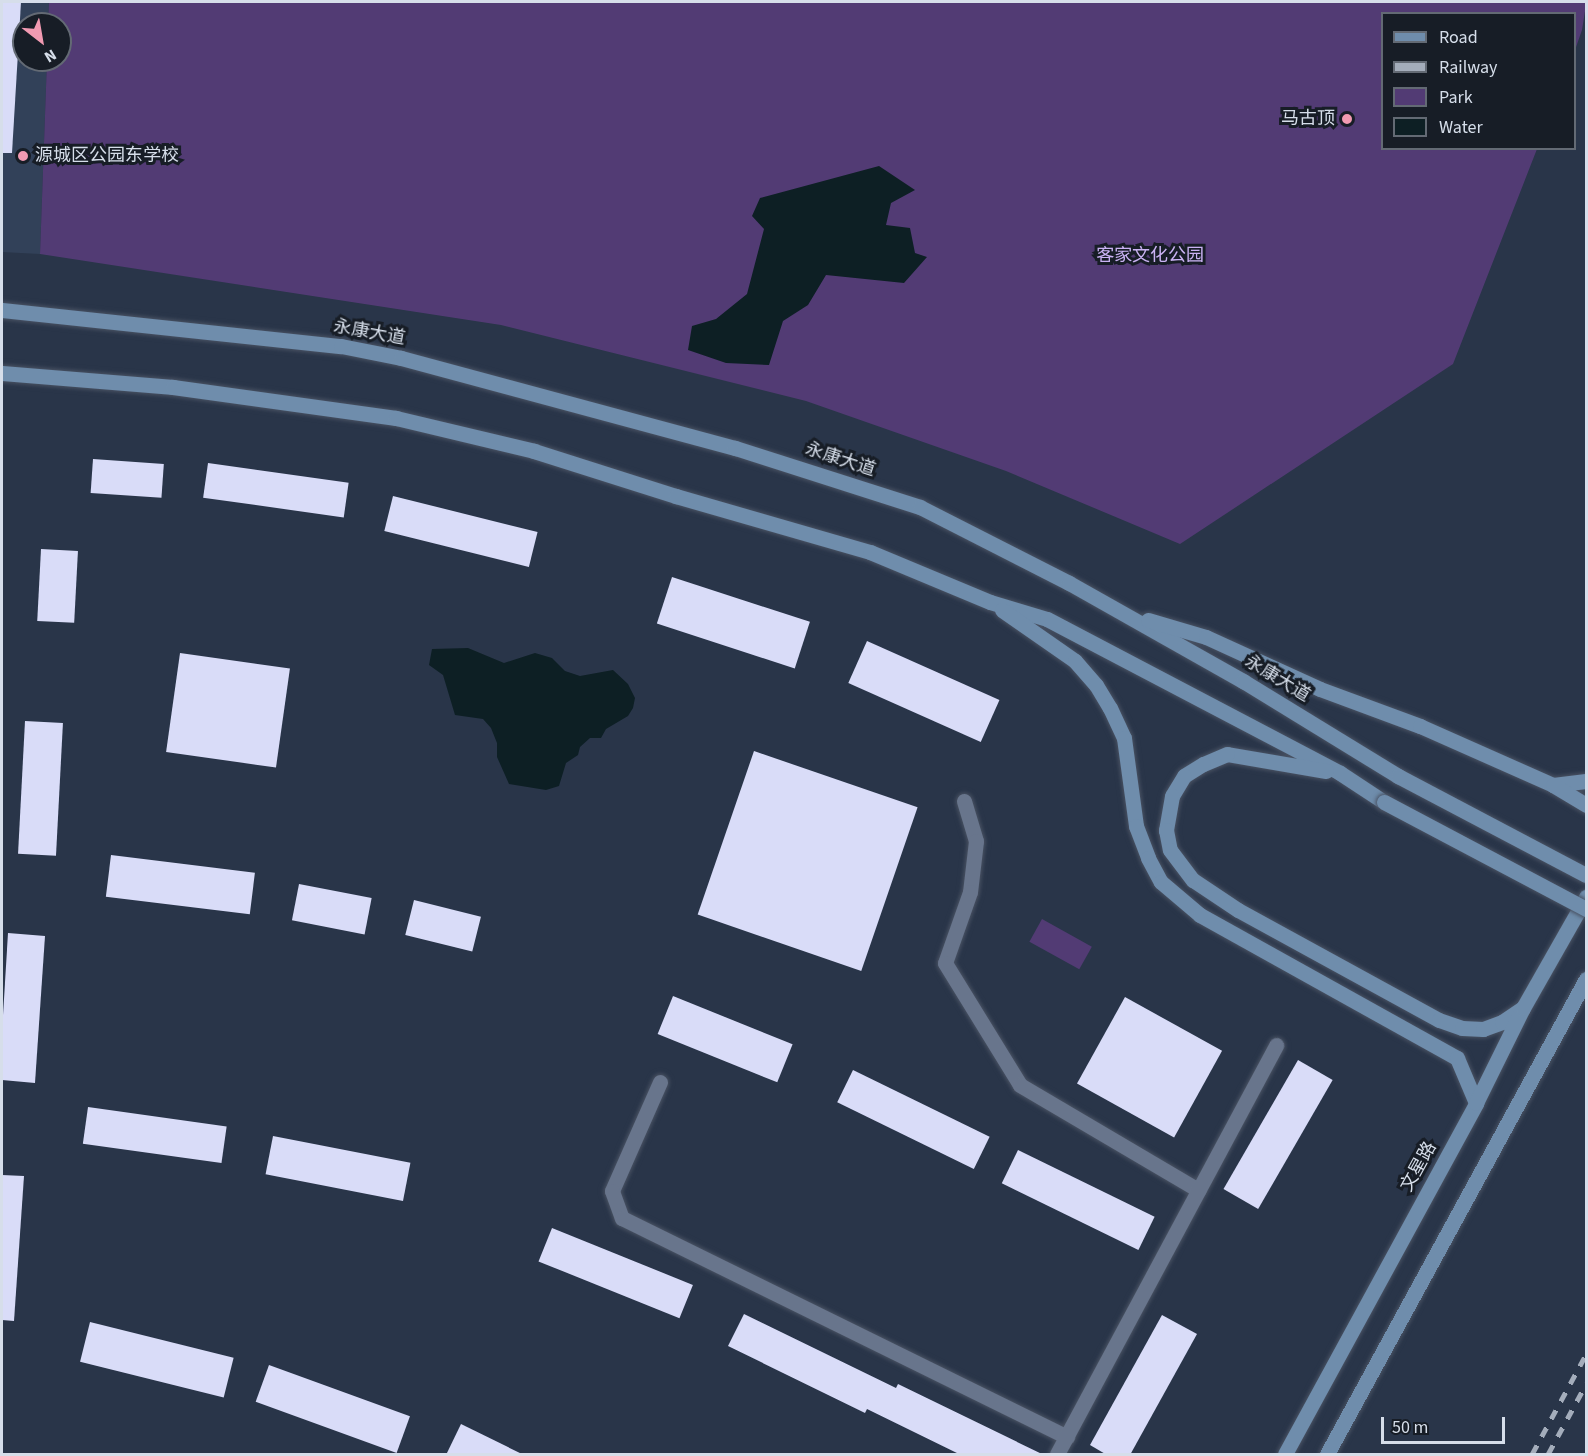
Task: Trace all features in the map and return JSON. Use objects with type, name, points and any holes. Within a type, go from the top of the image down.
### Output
[{"type":"street","name":"永康大道","points":[[2,310],[341,346],[401,358],[735,448],[920,507],[1122,612],[1243,681],[1398,776],[1587,875]]},
{"type":"street","points":[[2,374],[173,387],[396,418],[534,451],[870,552],[990,602],[1047,619],[1340,773],[1384,802],[1587,909]]},
{"type":"street","points":[[990,602],[1075,661],[1101,693],[1124,738],[1136,826],[1148,858],[1161,882],[1200,915],[1457,1058],[1476,1103]]},
{"type":"street","points":[[1122,612],[1206,637],[1320,689],[1420,726],[1553,784],[1587,805]]},
{"type":"street","points":[[1340,773],[1227,754],[1203,764],[1184,776],[1172,796],[1166,830],[1170,850],[1192,880],[1238,910],[1439,1020],[1462,1028],[1483,1029],[1502,1022],[1523,1008]]},
{"type":"street","points":[[1553,784],[1587,781]]},
{"type":"street","points":[[964,801],[976,841],[970,892],[945,963],[1020,1085],[1198,1190]]},
{"type":"street","name":"文星路","points":[[1285,1455],[1476,1103],[1523,1008],[1587,897]]},
{"type":"street","points":[[1327,1455],[1587,979]]},
{"type":"street","points":[[1057,1455],[1276,1045]]},
{"type":"street","points":[[660,1082],[612,1191],[622,1218],[1067,1437]]},
{"type":"shaded area","name":"源城区公园东学校","points":[[2,2],[49,2],[49,12],[12,12],[12,72],[47,72],[40,254],[2,252]]},
{"type":"green space","name":"客家文化公园","points":[[49,2],[1586,2],[1582,30],[1576,47],[1576,12],[1381,12],[1381,150],[1537,150],[1453,364],[1180,544],[1006,471],[806,401],[501,325],[40,254],[47,72],[72,72],[72,12],[49,12]]},
{"type":"green space","points":[[1042,919],[1092,947],[1079,969],[1029,942]]},
{"type":"water","points":[[879,166],[915,190],[891,203],[886,225],[910,228],[915,253],[927,257],[904,283],[826,275],[808,305],[783,321],[769,365],[726,363],[688,350],[692,326],[716,319],[747,294],[764,229],[752,216],[760,198]]},
{"type":"water","points":[[468,648],[504,663],[535,653],[552,658],[565,671],[580,676],[613,670],[628,684],[635,698],[633,708],[628,716],[606,729],[601,738],[590,738],[580,747],[578,755],[566,763],[559,786],[546,790],[509,784],[497,757],[497,743],[491,728],[483,719],[455,715],[443,675],[429,665],[432,649]]},
{"type":"building","points":[[2,2],[21,2],[20,12],[12,12],[12,72],[17,72],[12,153],[2,153]]},
{"type":"building","points":[[93,459],[164,464],[161,498],[91,493]]},
{"type":"building","points":[[208,463],[349,483],[344,517],[203,498]]},
{"type":"building","points":[[393,496],[538,532],[529,567],[384,531]]},
{"type":"building","points":[[41,549],[78,551],[74,623],[37,621]]},
{"type":"building","points":[[672,577],[810,622],[795,668],[657,624]]},
{"type":"building","points":[[867,641],[999,700],[981,742],[848,683]]},
{"type":"building","points":[[180,653],[290,668],[276,767],[166,752]]},
{"type":"building","points":[[25,721],[63,723],[56,856],[18,854]]},
{"type":"building","points":[[754,751],[918,807],[861,971],[698,915]]},
{"type":"building","points":[[111,855],[255,873],[250,914],[106,897]]},
{"type":"building","points":[[299,884],[372,898],[365,934],[292,920]]},
{"type":"building","points":[[414,900],[481,917],[472,952],[405,935]]},
{"type":"building","points":[[8,933],[45,936],[35,1083],[2,1080],[2,1032]]},
{"type":"building","points":[[673,996],[793,1044],[777,1082],[658,1034]]},
{"type":"building","points":[[1125,997],[1222,1051],[1174,1137],[1077,1084]]},
{"type":"building","points":[[1298,1060],[1333,1080],[1258,1209],[1224,1189]]},
{"type":"building","points":[[853,1070],[990,1137],[974,1169],[837,1102]]},
{"type":"building","points":[[88,1107],[227,1126],[221,1163],[83,1144]]},
{"type":"building","points":[[273,1136],[410,1163],[403,1201],[266,1174]]},
{"type":"building","points":[[1018,1150],[1155,1217],[1138,1250],[1002,1183]]},
{"type":"building","points":[[2,1175],[24,1176],[14,1321],[2,1320]]},
{"type":"building","points":[[552,1228],[693,1285],[679,1318],[539,1261]]},
{"type":"building","points":[[744,1314],[896,1388],[898,1384],[1044,1455],[961,1455],[867,1409],[865,1413],[728,1346]]},
{"type":"building","points":[[1162,1315],[1197,1334],[1130,1455],[1107,1455],[1090,1445]]},
{"type":"building","points":[[90,1322],[234,1358],[224,1398],[80,1362]]},
{"type":"building","points":[[269,1365],[410,1416],[397,1453],[256,1402]]},
{"type":"building","points":[[461,1424],[524,1455],[446,1455]]},
{"type":"railway","points":[[1532,1454],[1586,1354]]},
{"type":"railway","points":[[1548,1454],[1586,1384]]},
{"type":"place","name":"马古顶","points":[[1347,119]]},
{"type":"place","name":"源城区公园东学校","points":[[23,156]]}]
